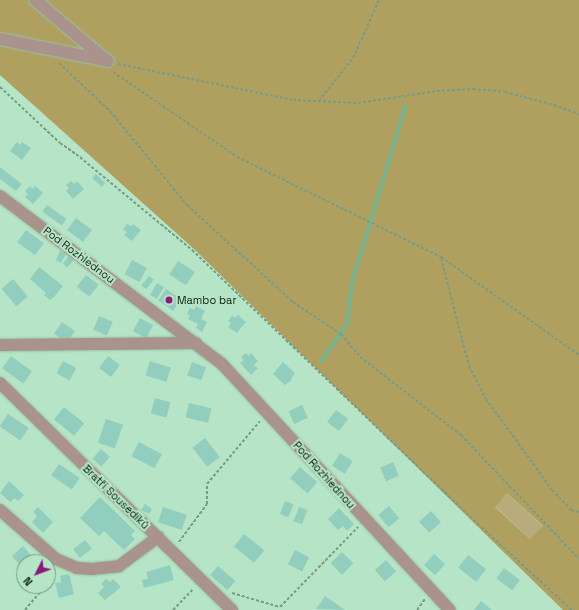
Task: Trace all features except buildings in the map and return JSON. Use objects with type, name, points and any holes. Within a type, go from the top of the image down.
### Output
[{"type":"street","points":[[35,0],[108,61]]},
{"type":"street","points":[[0,39],[108,61]]},
{"type":"street","name":"Pod Rozhlednou","points":[[0,196],[222,364],[450,610]]},
{"type":"street","points":[[0,345],[196,343]]},
{"type":"street","name":"Bratří Sousedíků","points":[[0,383],[232,610]]},
{"type":"street","points":[[0,510],[56,560],[77,568],[92,570],[119,566],[158,538]]},
{"type":"path","points":[[319,101],[353,58],[379,0]]},
{"type":"path","points":[[42,48],[110,111],[187,205],[293,302],[341,334],[360,358],[461,436],[579,560]]},
{"type":"path","points":[[94,59],[237,157],[441,257],[579,355]]},
{"type":"path","points":[[108,61],[259,95],[358,103],[436,91],[473,89],[505,92],[554,105],[579,114]]},
{"type":"path","points":[[0,87],[60,143],[76,154],[192,250],[481,527],[572,610]]},
{"type":"path","points":[[441,257],[469,366],[486,399],[552,490],[571,510],[579,512]]},
{"type":"path","points":[[172,551],[207,504],[207,484],[268,413]]},
{"type":"path","points":[[230,592],[280,607],[365,520]]},
{"type":"path","points":[[173,610],[202,580]]},
{"type":"path","points":[[25,610],[38,594]]},
{"type":"shaded area","points":[[0,0],[579,0],[579,610],[563,610],[194,249],[0,75]],"holes":[[[507,493],[543,526],[530,539],[495,507]]]},
{"type":"shaded area","points":[[507,493],[543,526],[531,540],[495,506]]},
{"type":"waterway","points":[[321,362],[347,324],[352,283],[405,107]]},
{"type":"place","name":"Mambo bar","points":[[169,300]]}]
